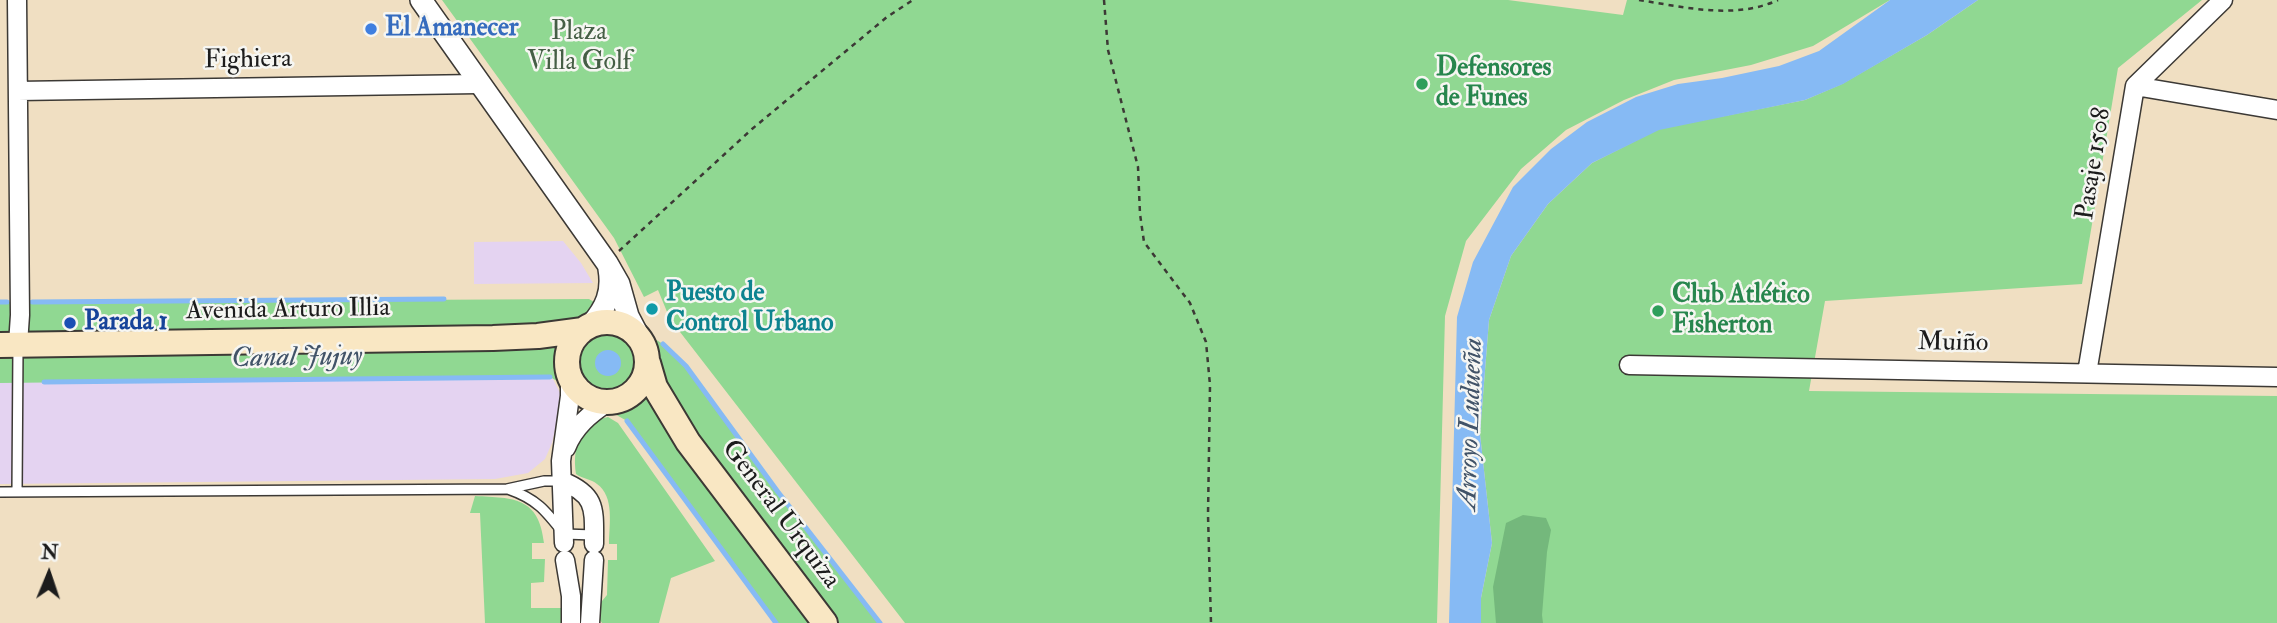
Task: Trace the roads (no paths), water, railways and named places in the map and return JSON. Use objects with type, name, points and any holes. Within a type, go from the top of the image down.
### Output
[{"type":"main road","points":[[605,322],[618,323],[630,328],[640,339],[648,363],[640,386],[631,394],[614,401],[596,401],[585,396],[569,374],[570,347],[587,327],[605,322]]},
{"type":"main road","name":"Avenida Arturo Illia","points":[[9,344],[493,338],[538,336],[587,327]]},
{"type":"main road","name":"Avenida Arturo Illia","points":[[493,338],[539,348],[554,356],[569,374]]},
{"type":"main road","name":"General Urquiza","points":[[648,363],[655,387],[688,442],[825,623]]},
{"type":"main road","name":"General Urquiza","points":[[614,401],[656,416],[688,442]]},
{"type":"street","points":[[9,344],[20,315],[17,0]]},
{"type":"street","points":[[421,0],[608,265],[619,284],[628,316],[640,339]]},
{"type":"street","name":"Pasaje 1508","points":[[2087,373],[2135,86],[2223,0]]},
{"type":"street","name":"Fighiera","points":[[18,91],[478,84]]},
{"type":"street","points":[[2135,86],[2277,110]]},
{"type":"street","points":[[587,327],[606,305],[611,280],[608,265]]},
{"type":"street","name":"Muiño","points":[[1629,365],[2277,377]]},
{"type":"street","points":[[569,374],[570,396],[561,461],[564,546],[571,623]]},
{"type":"street","points":[[561,461],[578,427],[592,413],[614,401]]},
{"type":"street","points":[[562,481],[577,487],[590,500],[594,510],[590,623]]},
{"type":"street","points":[[569,582],[593,583]]},
{"type":"lane","points":[[9,344],[17,492]]},
{"type":"lane","points":[[0,492],[507,489],[562,481]]},
{"type":"lane","points":[[507,489],[526,495],[539,504],[564,546],[594,546]]},
{"type":"water","name":"Arroyo Ludueña","points":[[1890,0],[1978,0],[1927,35],[1843,84],[1805,100],[1659,130],[1592,163],[1548,204],[1511,256],[1489,320],[1480,434],[1492,543],[1481,598],[1481,623],[1449,623],[1457,317],[1473,262],[1513,187],[1551,149],[1587,122],[1636,97],[1678,84],[1779,66],[1819,51]]},
{"type":"water","points":[[608,350],[617,354],[621,363],[617,372],[608,376],[599,372],[595,363],[599,354]]},
{"type":"waterway","points":[[32,302],[444,299]]},
{"type":"waterway","points":[[0,302],[7,302]]},
{"type":"waterway","points":[[663,344],[686,366],[778,492],[880,623]]},
{"type":"waterway","name":"Canal Jujuy","points":[[44,382],[550,377]]},
{"type":"waterway","name":"Canal Jujuy","points":[[627,421],[776,623]]},
{"type":"place","name":"El Amanecer","points":[[371,29]]},
{"type":"place","name":"Defensores de Funes","points":[[1422,84]]},
{"type":"place","name":"Puesto de Control Urbano","points":[[652,309]]},
{"type":"place","name":"Club Atlético Fisherton","points":[[1658,311]]},
{"type":"place","name":"Parada 1","points":[[70,323]]},
{"type":"park label","name":"Plaza Villa Golf","points":[[579,48]]}]
